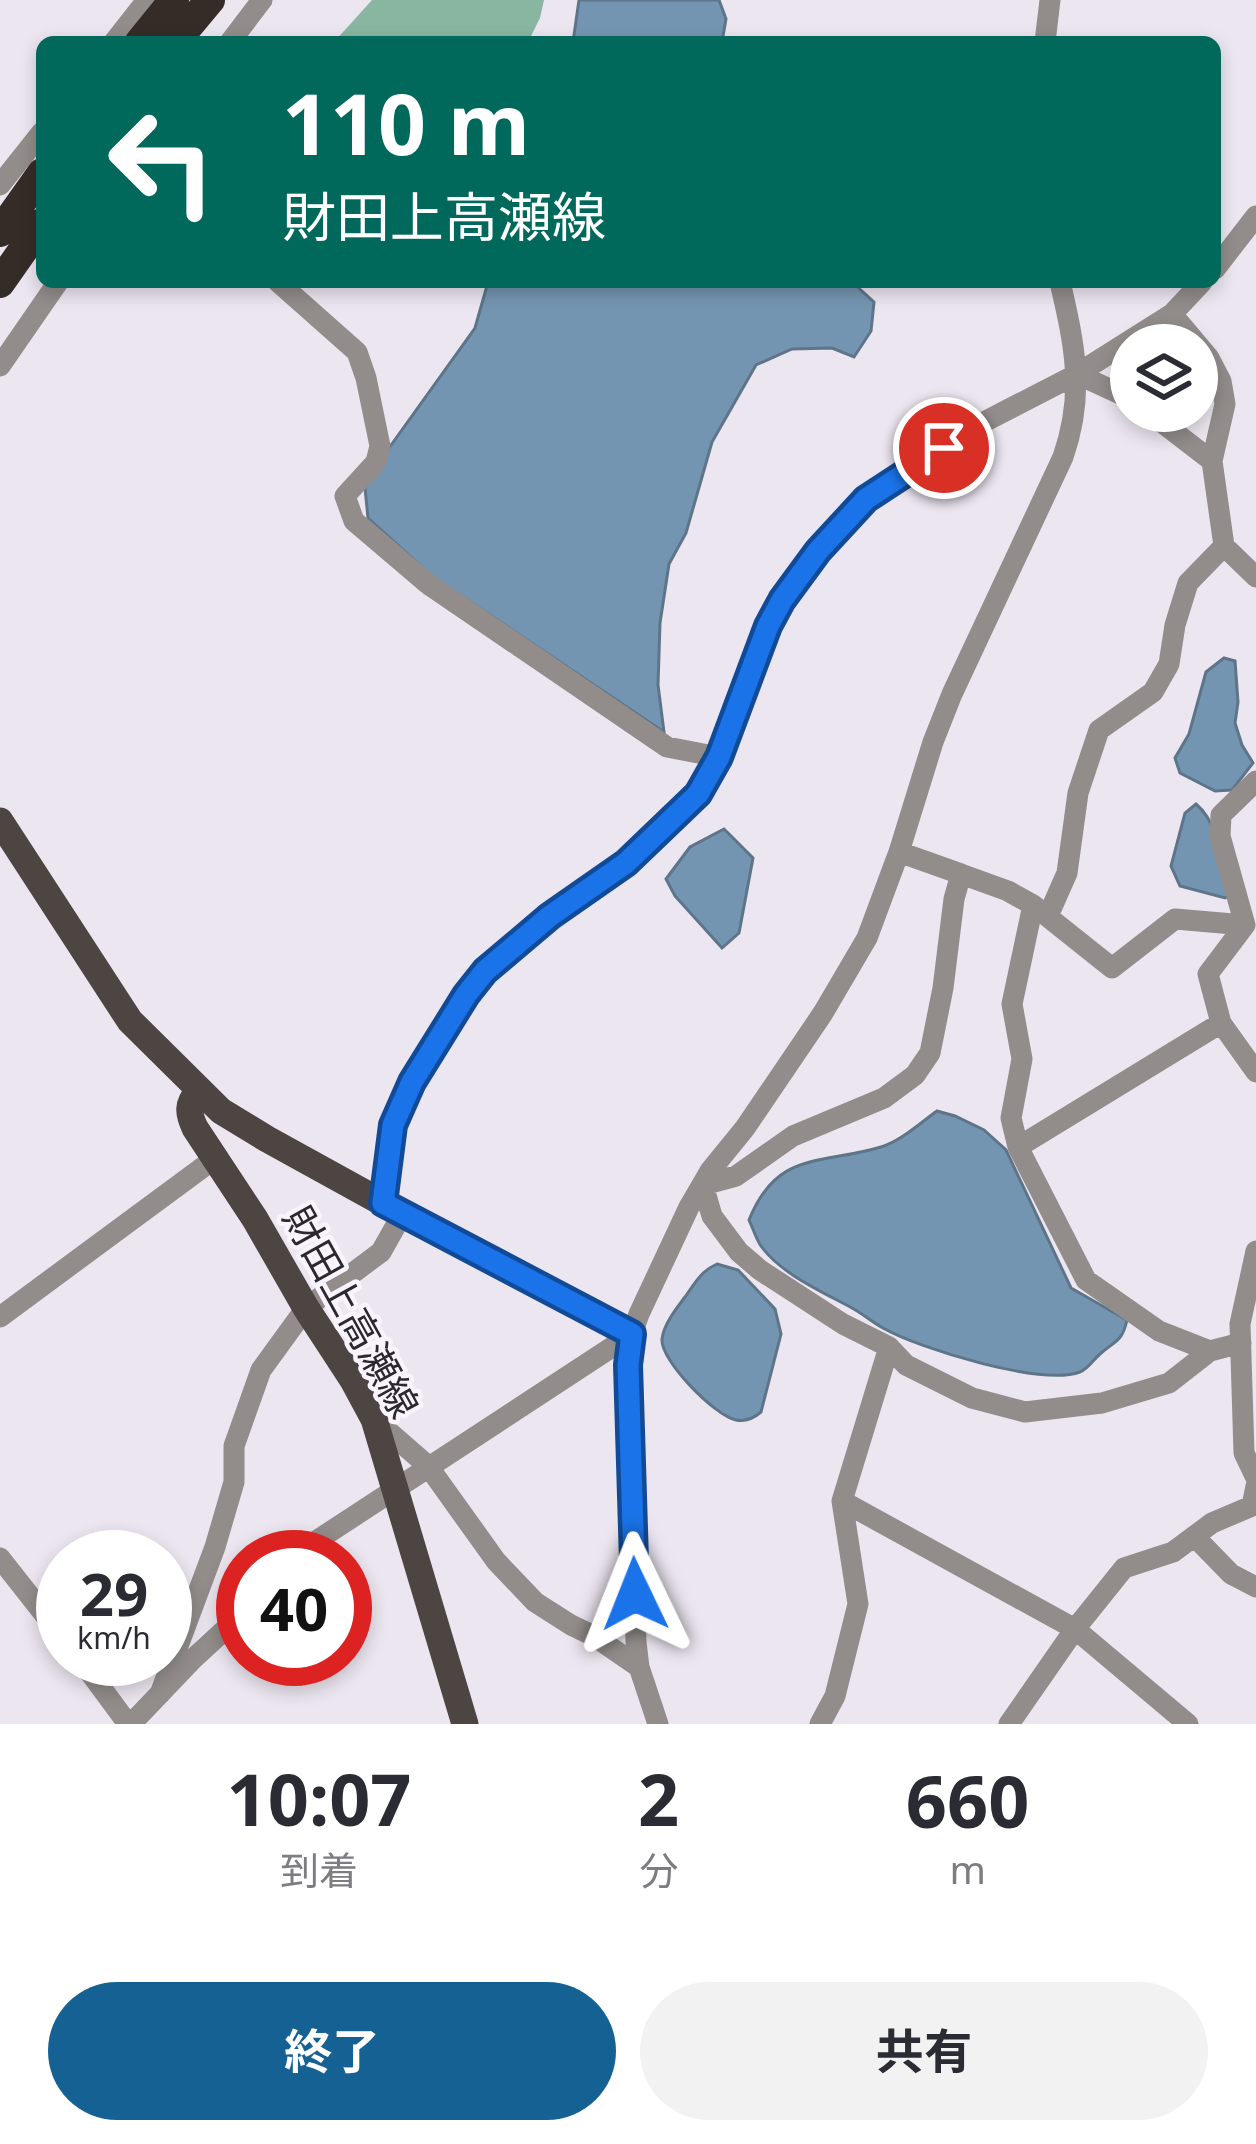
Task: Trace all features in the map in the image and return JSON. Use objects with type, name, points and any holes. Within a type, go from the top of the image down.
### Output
[{"type":"highway","points":[[145,36],[174,0]]},
{"type":"highway","points":[[180,36],[210,0]]},
{"type":"highway","points":[[0,232],[36,181]]},
{"type":"highway","points":[[0,283],[36,232]]},
{"type":"main road","name":"財田上高瀬線","points":[[0,821],[8,853],[130,1021],[221,1111],[632,1334]]},
{"type":"main road","name":"財田上高瀬線","points":[[199,1091],[191,1100],[189,1114],[374,1419],[465,1724]]},
{"type":"street","points":[[119,36],[147,0]]},
{"type":"street","points":[[235,36],[262,0]]},
{"type":"street","points":[[1046,36],[1050,0]]},
{"type":"street","points":[[0,185],[36,140]]},
{"type":"street","points":[[1221,261],[1256,216]]},
{"type":"street","points":[[0,366],[54,288]]},
{"type":"street","points":[[285,288],[357,352],[366,378],[380,446],[376,462],[345,496],[354,521],[428,584],[667,746],[719,757]]},
{"type":"street","points":[[658,1724],[639,1667],[628,1365],[632,1334],[658,1270],[710,1171],[745,1128],[866,938],[952,694],[1073,427],[1077,374],[1061,288]]},
{"type":"street","points":[[160,1694],[215,1547],[234,1482],[234,1446],[261,1370],[306,1308],[381,1252],[393,1208],[393,1125],[412,1082],[466,995],[485,971],[550,916],[626,863],[698,794],[719,757],[782,600],[818,551],[866,499],[982,423],[1077,374],[1172,314],[1196,288]]},
{"type":"street","points":[[1172,314],[1209,358],[1221,381],[1226,404],[1212,461],[1224,546],[1256,577]]},
{"type":"street","points":[[1077,374],[1110,389]]},
{"type":"street","points":[[1174,432],[1212,461]]},
{"type":"street","points":[[1210,1351],[1159,1331],[1086,1280],[1018,1147],[1011,1118],[1022,1059],[1012,1004],[1041,911],[1067,873],[1078,793],[1099,730],[1153,692],[1169,664],[1188,583],[1224,546]]},
{"type":"street","points":[[1245,925],[1220,836],[1221,815],[1256,782]]},
{"type":"street","points":[[899,852],[1008,891],[1112,968],[1175,920],[1245,925]]},
{"type":"street","points":[[703,1185],[736,1176],[793,1136],[884,1098],[915,1075],[930,1053],[961,874]]},
{"type":"street","points":[[1245,925],[1208,974],[1222,1023],[1256,1072]]},
{"type":"street","points":[[1018,1147],[1222,1023]]},
{"type":"street","points":[[0,1317],[214,1159]]},
{"type":"street","points":[[703,1185],[712,1216],[739,1252],[760,1270],[889,1347],[906,1365],[972,1398],[1024,1412],[1102,1403],[1169,1383],[1210,1351],[1241,1343]]},
{"type":"street","points":[[1009,1724],[1124,1568],[1173,1552],[1212,1523],[1252,1506],[1256,1482],[1244,1453],[1240,1324],[1256,1251]]},
{"type":"street","points":[[332,1530],[632,1334]]},
{"type":"street","points":[[820,1724],[835,1696],[858,1604],[842,1501],[889,1347]]},
{"type":"street","points":[[374,1419],[428,1466],[496,1561],[535,1602],[639,1667]]},
{"type":"street","points":[[842,1501],[1076,1630],[1188,1724]]},
{"type":"street","points":[[1194,1536],[1232,1574],[1256,1587]]},
{"type":"street","points":[[0,1558],[36,1604]]},
{"type":"street","points":[[101,1686],[130,1724],[216,1639]]},
{"type":"green space","points":[[372,0],[544,0],[531,36],[339,36]]},
{"type":"water","points":[[579,0],[719,0],[726,19],[723,36],[574,36]]},
{"type":"water","points":[[486,288],[859,288],[874,302],[871,331],[854,357],[832,348],[792,349],[756,365],[712,442],[686,533],[669,564],[660,623],[658,685],[664,732],[433,577],[368,518],[365,488],[475,328]]},
{"type":"water","points":[[1224,658],[1235,661],[1235,723],[1253,763],[1232,790],[1215,791],[1180,773],[1175,758],[1189,734],[1206,672]]},
{"type":"water","points":[[1196,804],[1220,846],[1231,894],[1225,898],[1180,886],[1171,866],[1185,813]]},
{"type":"water","points":[[724,829],[753,858],[739,933],[722,948],[675,896],[666,879],[690,847]]},
{"type":"water","points":[[937,1111],[984,1130],[1006,1150],[1071,1288],[1127,1320],[1120,1337],[1080,1372],[1010,1370],[924,1346],[803,1282],[759,1243],[749,1220],[760,1198],[787,1171],[888,1144]]},
{"type":"water","points":[[717,1264],[738,1270],[775,1309],[781,1334],[761,1412],[746,1420],[727,1416],[703,1398],[679,1373],[662,1339],[671,1317],[699,1278]]},
{"type":"route","points":[[635,1594],[628,1365],[632,1334],[383,1203],[393,1125],[412,1082],[485,971],[550,916],[626,863],[698,794],[719,757],[768,626],[818,551],[866,499],[944,448]]}]
